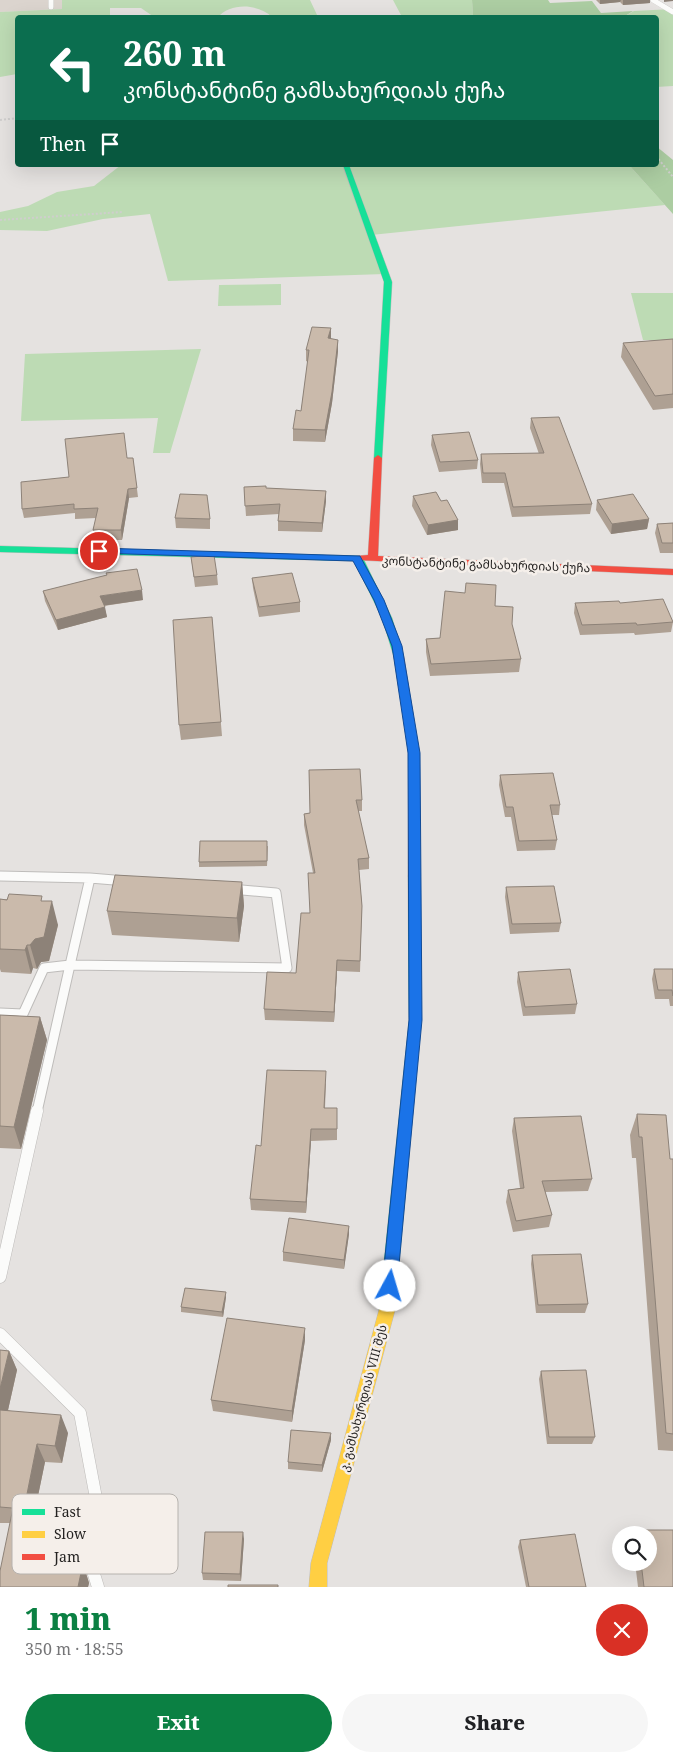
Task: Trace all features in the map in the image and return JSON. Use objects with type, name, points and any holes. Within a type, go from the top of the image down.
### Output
[{"type":"street","points":[[347,167],[388,282],[373,559]]},
{"type":"street","name":"კონსტანტინე გამსახურდიას ქუჩა","points":[[0,549],[357,558],[673,572]]},
{"type":"street","name":"კ. გამსახურდიას VIII შეს","points":[[318,1587],[319,1563],[388,1305],[415,1020],[414,753],[397,646],[379,600],[357,558]]},
{"type":"lane","points":[[51,0],[52,7]]},
{"type":"lane","points":[[653,0],[673,12]]},
{"type":"lane","points":[[0,876],[90,878],[138,882]]},
{"type":"lane","points":[[0,1277],[90,878]]},
{"type":"lane","points":[[0,1013],[23,1014],[44,968],[70,965],[287,968],[276,893],[216,888]]},
{"type":"lane","points":[[0,1334],[80,1413],[95,1494]]},
{"type":"lane","points":[[94,1574],[98,1587]]},
{"type":"path","points":[[0,120],[15,118]]},
{"type":"path","points":[[659,160],[673,177]]},
{"type":"path","points":[[0,220],[123,212]]},
{"type":"shaded area","points":[[0,0],[62,0],[62,9],[0,12]]},
{"type":"green space","points":[[62,0],[310,0],[317,15],[269,15],[252,7],[237,7],[221,15],[151,15],[141,8],[110,8],[110,15],[15,15],[15,74],[0,77],[0,12],[62,9]]},
{"type":"green space","points":[[393,0],[472,0],[473,15],[401,15]]},
{"type":"green space","points":[[472,0],[548,0],[550,3],[592,1],[601,13],[633,11],[627,15],[473,15]]},
{"type":"green space","points":[[673,9],[673,86],[659,87],[659,15],[627,15],[634,11]]},
{"type":"green space","points":[[659,148],[673,160],[673,214],[631,167],[659,167]]},
{"type":"green space","points":[[118,167],[631,167],[665,205],[371,235],[385,274],[168,281],[150,214],[103,219],[47,231],[0,230],[0,212],[28,206],[57,192],[94,186]]},
{"type":"green space","points":[[281,284],[281,305],[218,306],[219,285]]},
{"type":"green space","points":[[631,293],[673,293],[673,340],[643,340]]},
{"type":"green space","points":[[201,349],[170,453],[153,453],[158,418],[21,421],[25,354]]},
{"type":"building","points":[[312,327],[331,328],[328,338],[338,340],[325,430],[293,429],[296,410],[301,411],[309,350],[306,350]]},
{"type":"building","points":[[673,339],[673,394],[655,396],[623,343]]},
{"type":"building","points":[[559,417],[592,504],[513,507],[505,473],[483,473],[481,454],[544,453],[531,418]]},
{"type":"building","points":[[469,432],[478,460],[440,462],[432,435]]},
{"type":"building","points":[[124,433],[127,458],[133,458],[137,488],[128,489],[121,530],[93,530],[98,508],[74,509],[74,504],[22,509],[21,482],[69,477],[65,439]]},
{"type":"building","points":[[266,486],[266,488],[326,491],[322,523],[278,521],[280,504],[245,506],[244,487]]},
{"type":"building","points":[[436,492],[441,501],[447,500],[458,520],[428,525],[413,496]]},
{"type":"building","points":[[180,494],[207,495],[210,519],[175,518]]},
{"type":"building","points":[[633,494],[649,519],[612,524],[597,500]]},
{"type":"building","points":[[673,523],[673,543],[662,543],[657,524]]},
{"type":"building","points":[[214,555],[217,575],[194,577],[191,557]]},
{"type":"building","points":[[137,569],[142,590],[100,596],[105,607],[56,620],[43,591],[107,575],[106,573]]},
{"type":"building","points":[[292,573],[300,602],[259,607],[252,578]]},
{"type":"building","points":[[466,583],[496,585],[495,606],[513,607],[512,624],[521,659],[431,664],[426,639],[440,638],[445,591],[465,593]]},
{"type":"building","points":[[663,599],[673,622],[637,625],[636,623],[582,625],[575,603],[619,601],[620,603]]},
{"type":"building","points":[[212,617],[221,722],[179,725],[173,620]]},
{"type":"building","points":[[360,769],[362,800],[356,800],[369,858],[358,859],[362,906],[360,961],[337,960],[334,1012],[264,1009],[267,972],[296,973],[301,913],[310,913],[308,873],[315,873],[304,814],[310,813],[309,770]]},
{"type":"building","points":[[553,773],[560,805],[550,805],[557,840],[519,841],[513,807],[506,807],[500,775]]},
{"type":"building","points":[[200,841],[267,841],[267,861],[199,862]]},
{"type":"building","points":[[115,875],[242,882],[237,918],[107,911]]},
{"type":"building","points":[[554,886],[561,923],[512,924],[506,887]]},
{"type":"building","points":[[9,894],[42,896],[41,901],[52,901],[44,937],[35,939],[30,945],[27,945],[25,950],[0,949],[0,899],[7,900]]},
{"type":"building","points":[[570,969],[577,1004],[525,1007],[518,972]]},
{"type":"building","points":[[654,969],[673,969],[673,996],[672,990],[658,990]]},
{"type":"building","points":[[0,1015],[40,1017],[14,1127],[0,1126]]},
{"type":"building","points":[[267,1070],[326,1071],[324,1108],[337,1108],[337,1129],[311,1129],[306,1202],[250,1199],[256,1145],[261,1146]]},
{"type":"building","points":[[637,1114],[666,1115],[670,1159],[673,1159],[673,1434],[666,1433],[642,1137],[639,1137]]},
{"type":"building","points":[[581,1116],[592,1179],[542,1181],[552,1215],[516,1221],[508,1190],[524,1188],[514,1118]]},
{"type":"building","points":[[289,1218],[349,1226],[344,1260],[283,1252]]},
{"type":"building","points":[[581,1254],[588,1304],[538,1305],[532,1255]]},
{"type":"building","points":[[185,1288],[226,1292],[222,1312],[181,1307]]},
{"type":"building","points":[[227,1318],[305,1328],[292,1411],[211,1400]]},
{"type":"building","points":[[0,1350],[9,1351],[0,1389]]},
{"type":"building","points":[[586,1370],[595,1437],[549,1437],[541,1371]]},
{"type":"building","points":[[0,1410],[61,1415],[55,1446],[37,1444],[27,1494],[12,1494],[12,1508],[0,1507]]},
{"type":"building","points":[[291,1430],[331,1433],[322,1465],[288,1462]]},
{"type":"building","points":[[12,1513],[12,1574],[81,1574],[78,1587],[0,1587],[0,1571]]},
{"type":"building","points":[[657,1530],[673,1530],[673,1587],[644,1587],[642,1571],[657,1571]]},
{"type":"building","points":[[205,1532],[243,1532],[240,1574],[202,1573]]},
{"type":"building","points":[[575,1534],[586,1587],[529,1587],[520,1540]]},
{"type":"building","points":[[228,1585],[278,1585],[278,1587],[228,1587]]},
{"type":"traffic: fast","points":[[347,167],[388,282],[378,458]]},
{"type":"traffic: fast","points":[[0,549],[359,558]]},
{"type":"traffic: fast","points":[[357,558],[387,618],[399,657]]},
{"type":"traffic: fast","points":[[387,1310],[415,1021],[414,876]]},
{"type":"traffic: slow","points":[[318,1587],[319,1563],[387,1310]]},
{"type":"traffic: jam","points":[[373,559],[378,458]]},
{"type":"traffic: jam","points":[[359,558],[673,572]]},
{"type":"traffic: jam","points":[[399,657],[414,753],[414,876]]},
{"type":"route","points":[[99,551],[357,558],[379,600],[397,646],[414,753],[415,1020],[390,1286]]}]
